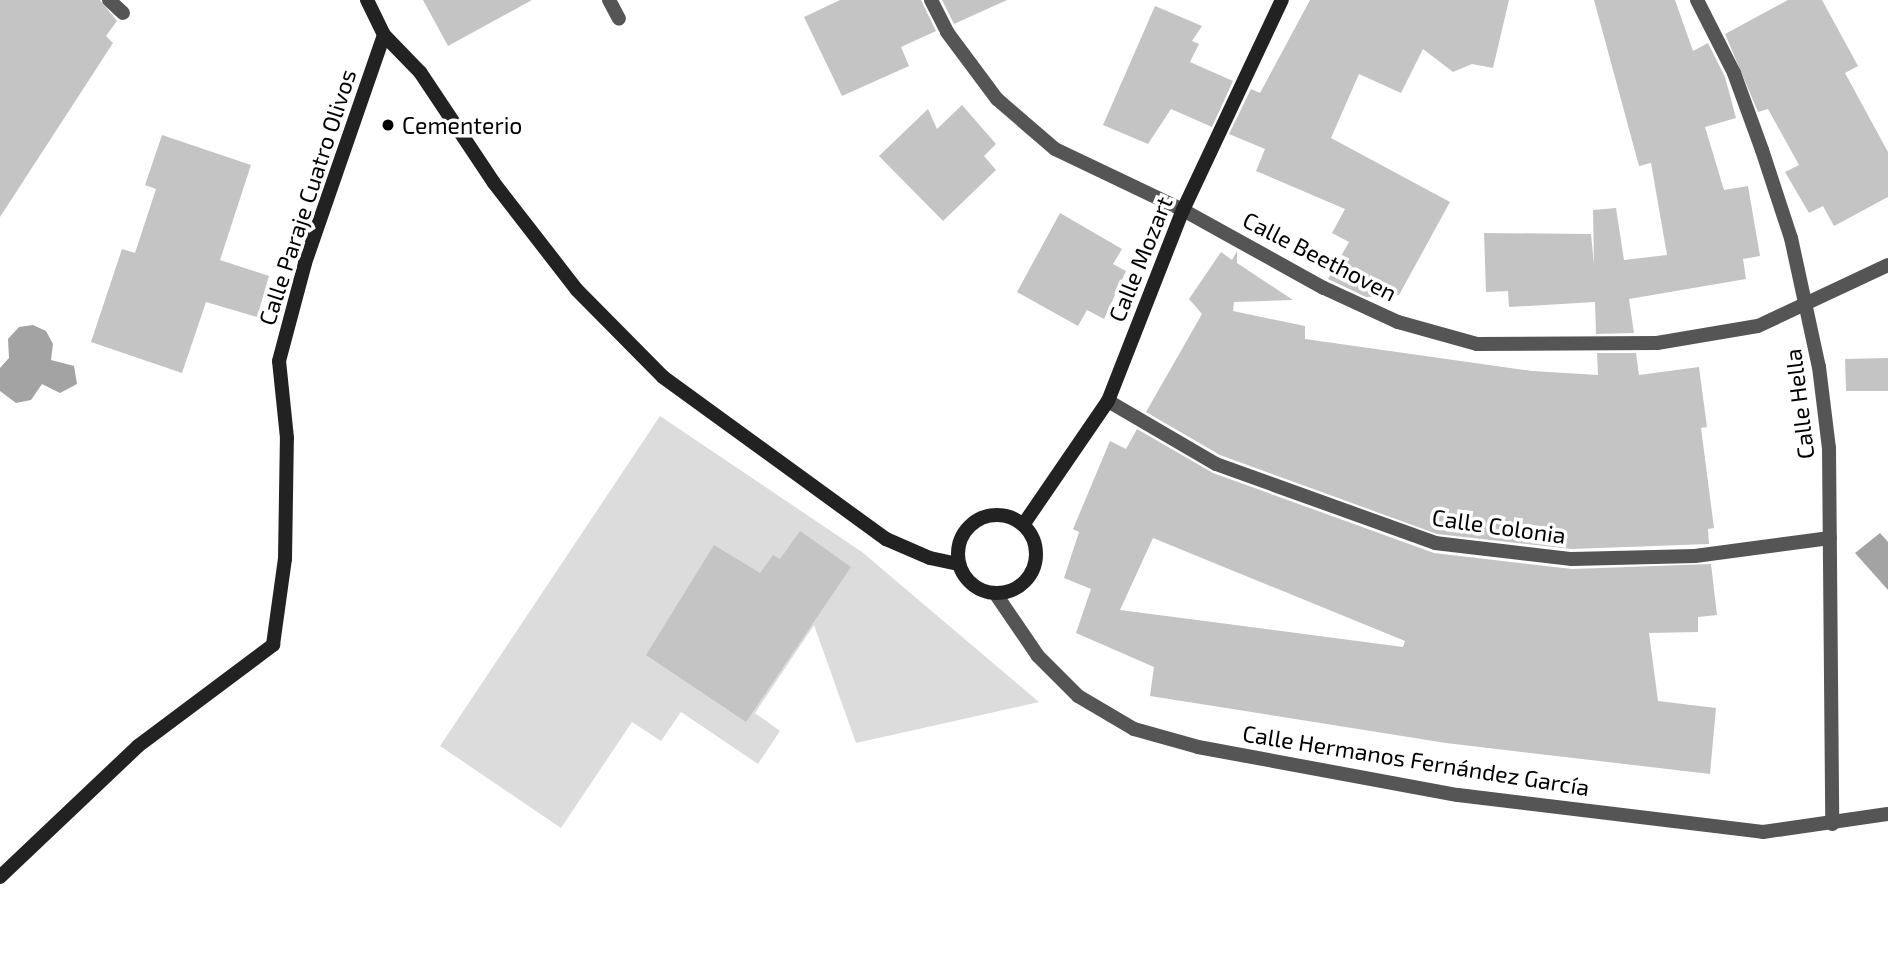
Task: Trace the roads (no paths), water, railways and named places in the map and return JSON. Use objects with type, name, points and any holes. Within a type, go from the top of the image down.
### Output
[{"type":"street","points":[[109,0],[123,13]]},
{"type":"street","points":[[367,0],[384,35],[421,72],[494,183],[577,289],[663,377],[886,540],[930,558],[959,564]]},
{"type":"street","points":[[610,0],[619,19]]},
{"type":"street","name":"Calle Beethoven","points":[[930,0],[947,32],[997,99],[1055,149],[1182,210],[1373,310],[1477,344],[1657,343],[1758,326],[1808,305],[1888,265]]},
{"type":"street","name":"Calle Mozart","points":[[1023,525],[1108,401],[1182,210],[1282,0]]},
{"type":"street","name":"Calle Hella","points":[[1697,0],[1739,86],[1808,305],[1829,448],[1832,824]]},
{"type":"street","name":"Calle Paraje Cuatro Olivos","points":[[0,877],[138,746],[273,645],[285,559],[287,438],[279,361],[305,263],[384,35]]},
{"type":"street","name":"Calle Colonia","points":[[1108,401],[1216,464],[1436,543],[1572,559],[1695,556],[1830,538]]},
{"type":"street","points":[[998,516],[1023,525],[1035,546],[1032,571],[1016,589],[995,593],[974,586],[959,564],[960,543],[974,523],[998,516]]},
{"type":"street","name":"Calle Hermanos Fernández García","points":[[995,593],[1038,656],[1078,696],[1134,729],[1185,743],[1458,795],[1763,832],[1888,814]]},
{"type":"place","name":"Cementerio","points":[[388,125]]}]
